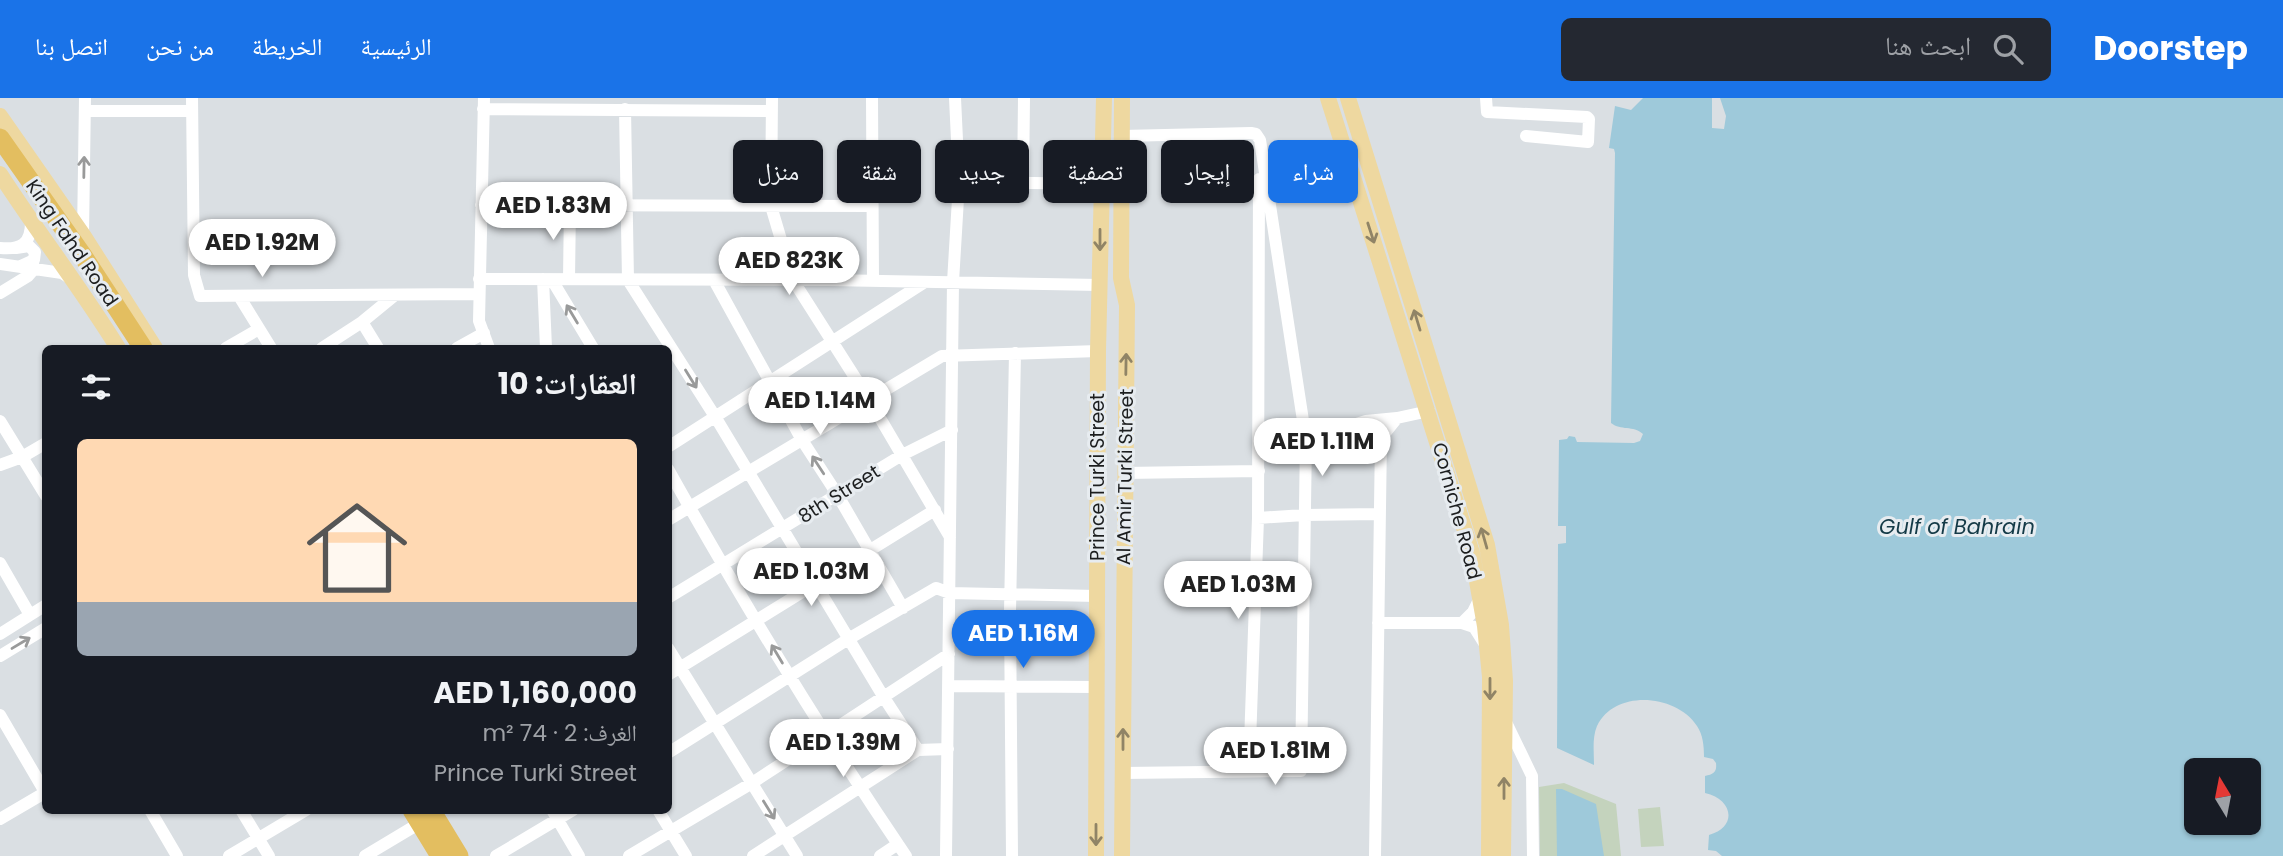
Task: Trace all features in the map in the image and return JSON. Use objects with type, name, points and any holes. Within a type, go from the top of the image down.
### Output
[{"type":"highway","name":"King Fahd Road","points":[[0,138],[78,259],[128,345]]},
{"type":"highway","name":"King Fahd Road","points":[[0,156],[142,345]]},
{"type":"highway","points":[[429,814],[440,856]]},
{"type":"highway","points":[[429,814],[459,856]]},
{"type":"main road","name":"Prince Turki Street","points":[[1102,140],[1104,98]]},
{"type":"main road","name":"Al Amir Turki Street","points":[[1122,98],[1121,278],[1127,304],[1122,856]]},
{"type":"main road","name":"Corniche Road","points":[[1328,98],[1472,553],[1490,677],[1489,856]]},
{"type":"main road","name":"Corniche Road","points":[[1348,98],[1487,545],[1501,625],[1505,681],[1503,856]]},
{"type":"main road","points":[[0,116],[83,235],[153,345]]},
{"type":"main road","points":[[0,174],[116,345]]},
{"type":"main road","name":"Prince Turki Street","points":[[1096,856],[1100,203]]},
{"type":"main road","points":[[1100,281],[1121,278]]},
{"type":"street","points":[[872,98],[873,281]]},
{"type":"street","points":[[955,98],[957,140]]},
{"type":"street","points":[[1024,98],[1024,140]]},
{"type":"street","points":[[1486,98],[1487,112],[1589,119],[1588,142],[1526,136]]},
{"type":"street","points":[[488,345],[479,321],[484,104],[625,110],[685,104],[772,104],[771,206],[793,280],[870,401],[950,537]]},
{"type":"street","points":[[83,235],[85,105],[192,105],[194,275],[200,296],[479,294]]},
{"type":"street","points":[[625,110],[628,280],[669,345]]},
{"type":"street","points":[[1122,136],[1256,134],[1306,445],[1301,771],[1122,773]]},
{"type":"street","points":[[1249,771],[1259,471],[1259,140]]},
{"type":"street","points":[[946,856],[953,282],[958,203]]},
{"type":"street","points":[[481,205],[872,206]]},
{"type":"street","points":[[569,279],[570,205]]},
{"type":"street","points":[[15,248],[23,244],[31,234],[31,222]]},
{"type":"street","points":[[0,248],[29,246],[35,252],[34,260],[21,266]]},
{"type":"street","points":[[0,264],[62,273],[75,282]]},
{"type":"street","points":[[0,293],[28,276],[35,268]]},
{"type":"street","points":[[479,279],[1100,281]]},
{"type":"street","points":[[546,345],[547,280]]},
{"type":"street","points":[[547,280],[591,345]]},
{"type":"street","points":[[714,280],[802,440],[904,608]]},
{"type":"street","points":[[672,445],[926,282]]},
{"type":"street","points":[[327,345],[362,322],[395,295]]},
{"type":"street","points":[[239,296],[269,345]]},
{"type":"street","points":[[362,322],[377,345]]},
{"type":"street","points":[[231,345],[259,329]]},
{"type":"street","points":[[462,345],[484,333]]},
{"type":"street","points":[[672,349],[918,750]]},
{"type":"street","points":[[672,518],[942,356],[1098,351]]},
{"type":"street","points":[[1012,856],[1010,687],[1015,353]]},
{"type":"street","points":[[1259,453],[1306,445],[1366,421],[1429,411]]},
{"type":"street","points":[[1375,856],[1381,438],[1397,418]]},
{"type":"street","points":[[0,421],[42,490]]},
{"type":"street","name":"8th Street","points":[[672,596],[902,455],[952,430]]},
{"type":"street","points":[[0,465],[42,445]]},
{"type":"street","points":[[1124,473],[1259,471]]},
{"type":"street","points":[[672,477],[859,788],[906,856]]},
{"type":"street","points":[[672,673],[935,510]]},
{"type":"street","points":[[1258,518],[1379,514]]},
{"type":"street","points":[[0,563],[30,615]]},
{"type":"street","points":[[672,751],[850,638],[936,588],[950,593],[1097,596]]},
{"type":"street","points":[[1462,624],[1473,612],[1480,598]]},
{"type":"street","points":[[0,634],[42,608]]},
{"type":"street","points":[[1378,623],[1462,624],[1474,627],[1487,648]]},
{"type":"street","points":[[0,656],[42,633]]},
{"type":"street","points":[[672,654],[797,856]]},
{"type":"street","points":[[629,856],[752,783],[949,654]]},
{"type":"street","points":[[949,687],[1096,687]]},
{"type":"street","points":[[0,715],[42,787]]},
{"type":"street","points":[[1505,720],[1532,776],[1533,856]]},
{"type":"street","points":[[753,856],[918,750],[948,749]]},
{"type":"street","points":[[0,819],[42,794]]},
{"type":"street","points":[[152,814],[177,856]]},
{"type":"street","points":[[243,814],[268,856]]},
{"type":"street","points":[[229,856],[299,814]]},
{"type":"street","points":[[365,856],[429,814]]},
{"type":"street","points":[[660,814],[686,856]]},
{"type":"street","points":[[496,856],[554,815],[579,856]]},
{"type":"street","points":[[880,856],[898,844]]},
{"type":"green space","points":[[1564,783],[1616,804],[1621,856],[1540,856],[1539,787]]},
{"type":"green space","points":[[1660,807],[1664,846],[1641,847],[1638,809]]},
{"type":"water","name":"Gulf of Bahrain","points":[[1643,98],[1712,98],[1712,128],[1724,129],[1726,116],[1720,98],[2283,98],[2283,856],[1722,856],[1716,851],[1708,850],[1709,835],[1725,826],[1728,820],[1728,813],[1722,801],[1705,793],[1705,776],[1714,772],[1716,763],[1713,759],[1704,757],[1701,733],[1697,726],[1675,707],[1646,700],[1617,706],[1606,714],[1595,731],[1594,765],[1557,748],[1558,544],[1566,543],[1566,526],[1558,526],[1559,440],[1569,436],[1575,437],[1577,442],[1634,443],[1640,441],[1643,434],[1611,423],[1615,153],[1614,149],[1609,148],[1615,106],[1631,110]]},
{"type":"water","points":[[1556,789],[1562,789],[1596,804],[1604,856],[1557,856]]}]
